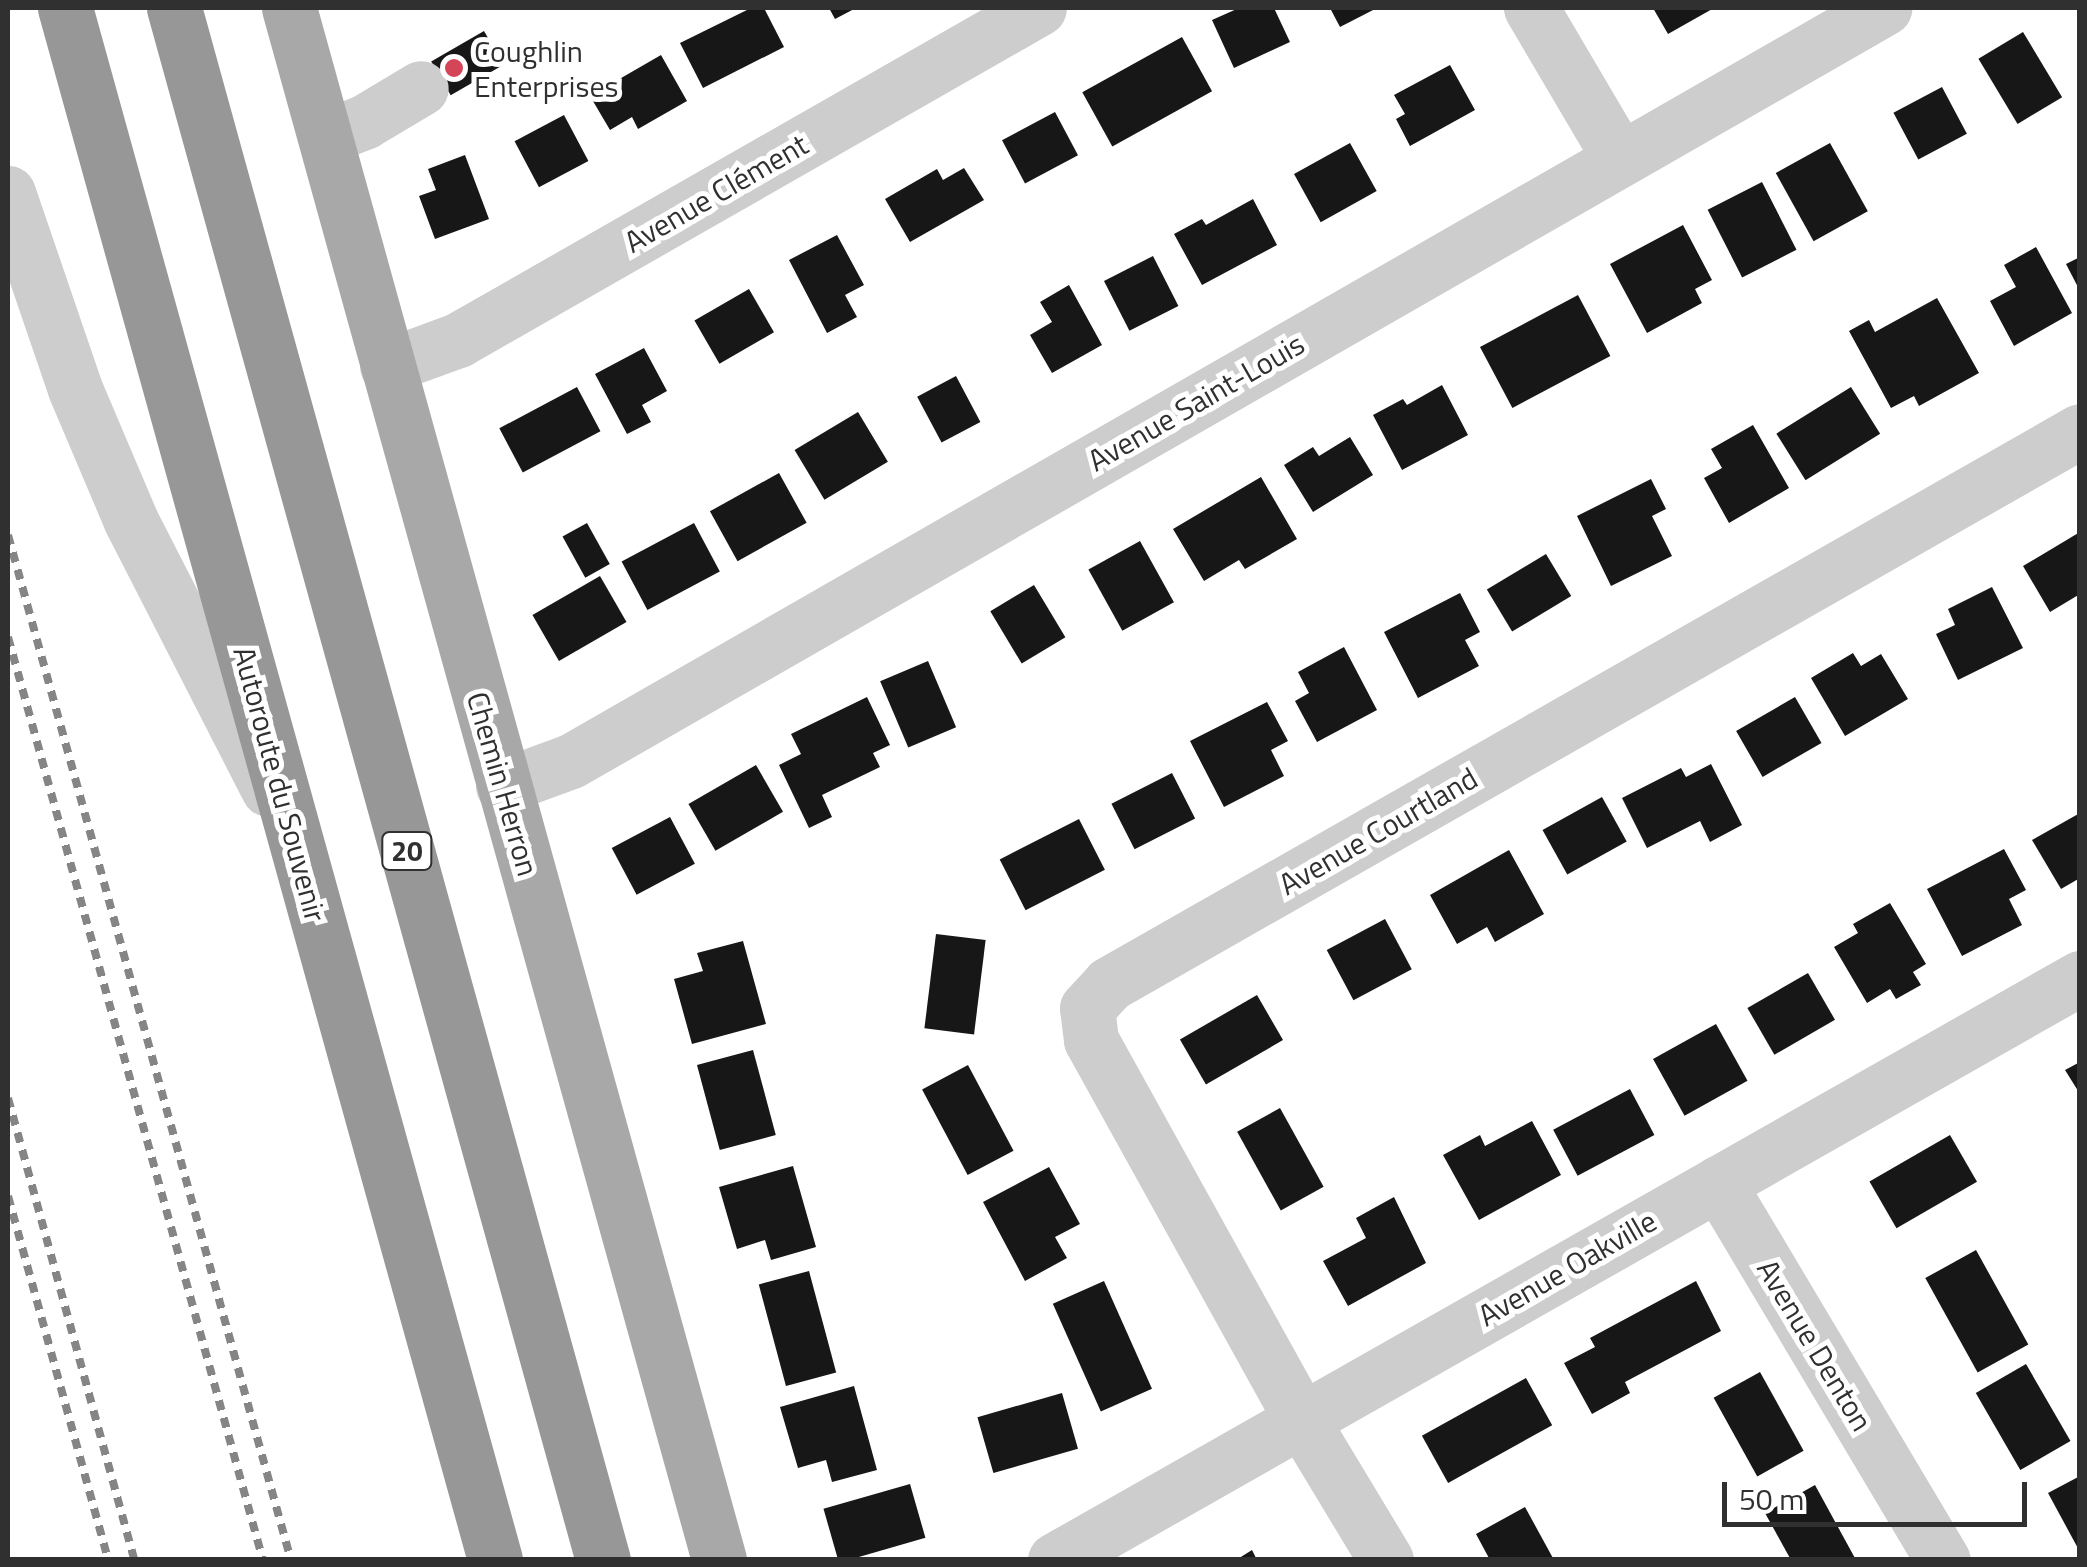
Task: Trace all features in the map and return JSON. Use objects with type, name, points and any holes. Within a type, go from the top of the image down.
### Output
[{"type":"highway","name":"Autoroute du Souvenir","points":[[65,8],[495,1560]]},
{"type":"highway","name":"20","points":[[174,8],[603,1560]]},
{"type":"main road","name":"Chemin Herron","points":[[289,8],[719,1560]]},
{"type":"street","name":"Avenue Clément","points":[[388,366],[458,340],[1039,8]]},
{"type":"street","points":[[1531,8],[1620,159]]},
{"type":"street","name":"Avenue Saint-Louis","points":[[503,786],[572,761],[1884,8]]},
{"type":"street","points":[[325,137],[364,122],[421,88]]},
{"type":"street","points":[[8,192],[75,389],[131,521],[297,846]]},
{"type":"street","name":"Avenue Courtland","points":[[1386,1560],[1091,1040],[1088,1008],[1109,984],[2080,430]]},
{"type":"street","name":"Avenue Oakville","points":[[1055,1560],[2080,978]]},
{"type":"street","name":"Avenue Denton","points":[[1718,1182],[1943,1560]]},
{"type":"building","points":[[751,8],[764,8],[784,47],[703,88],[680,43]]},
{"type":"building","points":[[829,8],[856,8],[835,19]]},
{"type":"building","points":[[1239,8],[1274,8],[1290,42],[1234,68],[1212,20]]},
{"type":"building","points":[[1330,8],[1377,8],[1340,27]]},
{"type":"building","points":[[1653,8],[1714,8],[1668,34]]},
{"type":"building","points":[[484,31],[504,65],[451,95],[431,62]]},
{"type":"building","points":[[2023,32],[2062,97],[2018,124],[1978,59]]},
{"type":"building","points":[[1182,37],[1212,91],[1112,146],[1082,92]]},
{"type":"building","points":[[661,55],[687,101],[638,129],[632,117],[610,130],[590,96]]},
{"type":"building","points":[[1450,65],[1475,110],[1410,146],[1396,119],[1405,114],[1394,95]]},
{"type":"building","points":[[1942,87],[1967,134],[1918,160],[1893,113]]},
{"type":"building","points":[[1055,112],[1078,155],[1025,183],[1002,140]]},
{"type":"building","points":[[564,115],[588,161],[539,187],[515,141]]},
{"type":"building","points":[[1350,143],[1377,191],[1321,222],[1294,174]]},
{"type":"building","points":[[1830,143],[1868,211],[1814,241],[1776,173]]},
{"type":"building","points":[[465,155],[489,219],[435,239],[419,196],[436,190],[428,169]]},
{"type":"building","points":[[964,168],[984,200],[910,242],[885,199],[937,169],[943,180]]},
{"type":"building","points":[[1762,182],[1797,250],[1742,277],[1708,210]]},
{"type":"building","points":[[1253,199],[1277,245],[1202,285],[1174,234],[1202,219],[1206,225]]},
{"type":"building","points":[[1683,225],[1712,280],[1695,289],[1702,303],[1647,333],[1610,264]]},
{"type":"building","points":[[837,235],[864,285],[845,295],[857,317],[827,333],[789,260]]},
{"type":"building","points":[[2036,247],[2072,313],[2014,346],[1990,301],[2016,287],[2004,265]]},
{"type":"building","points":[[1153,256],[1178,306],[1129,331],[1104,281]]},
{"type":"building","points":[[2080,257],[2080,291],[2066,264]]},
{"type":"building","points":[[1069,285],[1102,345],[1052,373],[1030,335],[1052,322],[1040,302]]},
{"type":"building","points":[[749,289],[774,332],[719,364],[694,320]]},
{"type":"building","points":[[1578,295],[1610,356],[1512,408],[1480,347]]},
{"type":"building","points":[[1937,298],[1979,373],[1919,406],[1914,396],[1891,408],[1849,331],[1869,320],[1875,332]]},
{"type":"building","points":[[644,348],[667,391],[642,405],[651,422],[627,434],[595,374]]},
{"type":"building","points":[[956,376],[980,422],[942,443],[917,397]]},
{"type":"building","points":[[1442,385],[1468,435],[1402,470],[1373,415],[1403,399],[1407,405]]},
{"type":"building","points":[[577,387],[600,431],[523,472],[499,428]]},
{"type":"building","points":[[1851,387],[1880,434],[1806,480],[1776,434]]},
{"type":"building","points":[[858,412],[888,462],[824,500],[795,450]]},
{"type":"building","points":[[1753,425],[1789,488],[1729,523],[1704,478],[1722,468],[1711,449]]},
{"type":"building","points":[[1350,437],[1373,475],[1313,512],[1284,465],[1313,447],[1319,456]]},
{"type":"building","points":[[779,473],[807,523],[738,561],[710,511]]},
{"type":"building","points":[[1261,477],[1297,539],[1245,569],[1239,560],[1204,581],[1173,529]]},
{"type":"building","points":[[1651,479],[1666,509],[1652,516],[1672,556],[1611,586],[1577,516]]},
{"type":"building","points":[[587,523],[610,564],[585,578],[563,537]]},
{"type":"building","points":[[694,523],[720,572],[647,610],[622,561]]},
{"type":"building","points":[[2080,532],[2080,594],[2050,612],[2023,566]]},
{"type":"building","points":[[1140,541],[1174,602],[1122,631],[1088,570]]},
{"type":"building","points":[[1546,554],[1571,596],[1512,632],[1487,590]]},
{"type":"building","points":[[600,576],[626,622],[559,661],[532,615]]},
{"type":"building","points":[[1034,585],[1065,637],[1022,664],[990,611]]},
{"type":"building","points":[[1992,587],[2023,648],[1958,680],[1936,634],[1955,625],[1948,609]]},
{"type":"building","points":[[1460,593],[1480,632],[1465,640],[1479,666],[1418,698],[1384,632]]},
{"type":"building","points":[[1344,647],[1377,710],[1317,742],[1295,701],[1309,693],[1298,672]]},
{"type":"building","points":[[1853,653],[1861,666],[1881,654],[1908,699],[1845,736],[1811,678]]},
{"type":"building","points":[[928,661],[956,727],[908,748],[880,681]]},
{"type":"building","points":[[867,697],[890,745],[873,753],[880,767],[822,795],[832,817],[809,828],[779,765],[801,754],[791,734]]},
{"type":"building","points":[[1795,697],[1822,743],[1763,777],[1736,731]]},
{"type":"building","points":[[1267,702],[1288,741],[1271,750],[1284,776],[1224,807],[1190,741]]},
{"type":"building","points":[[1711,764],[1742,825],[1710,842],[1700,821],[1647,848],[1622,798],[1681,768],[1686,777]]},
{"type":"building","points":[[756,765],[783,812],[715,851],[688,804]]},
{"type":"building","points":[[1172,773],[1195,818],[1135,849],[1111,804]]},
{"type":"building","points":[[1602,797],[1627,842],[1567,875],[1543,830]]},
{"type":"building","points":[[2080,813],[2080,878],[2061,889],[2032,840]]},
{"type":"building","points":[[670,817],[695,864],[637,895],[612,848]]},
{"type":"building","points":[[1079,819],[1105,870],[1026,910],[1000,859]]},
{"type":"building","points":[[2004,849],[2026,890],[2009,899],[2022,925],[1962,956],[1927,889]]},
{"type":"building","points":[[1509,850],[1544,914],[1495,942],[1487,927],[1457,944],[1430,895]]},
{"type":"building","points":[[1890,903],[1926,964],[1913,972],[1921,985],[1896,999],[1890,989],[1867,1003],[1834,947],[1858,933],[1853,924]]},
{"type":"building","points":[[1385,919],[1412,969],[1353,1000],[1327,950]]},
{"type":"building","points":[[936,934],[986,940],[974,1034],[924,1028]]},
{"type":"building","points":[[743,941],[766,1024],[692,1044],[674,979],[703,971],[697,953]]},
{"type":"building","points":[[1808,973],[1835,1020],[1774,1055],[1747,1008]]},
{"type":"building","points":[[1257,995],[1283,1040],[1206,1085],[1180,1040]]},
{"type":"building","points":[[1716,1024],[1748,1081],[1685,1116],[1653,1059]]},
{"type":"building","points":[[753,1050],[776,1135],[720,1150],[697,1065]]},
{"type":"building","points":[[2080,1062],[2080,1094],[2065,1070]]},
{"type":"building","points":[[968,1065],[1014,1151],[968,1175],[922,1089]]},
{"type":"building","points":[[1630,1089],[1654,1135],[1578,1176],[1553,1130]]},
{"type":"building","points":[[1280,1108],[1324,1187],[1281,1210],[1237,1132]]},
{"type":"building","points":[[1532,1121],[1561,1175],[1479,1220],[1443,1155],[1480,1135],[1485,1146]]},
{"type":"building","points":[[1950,1135],[1977,1182],[1896,1228],[1869,1182]]},
{"type":"building","points":[[793,1166],[816,1247],[771,1260],[765,1240],[737,1249],[719,1187]]},
{"type":"building","points":[[1049,1167],[1080,1224],[1055,1237],[1067,1258],[1025,1281],[983,1202]]},
{"type":"building","points":[[1394,1197],[1426,1263],[1348,1306],[1323,1261],[1366,1238],[1356,1218]]},
{"type":"building","points":[[1976,1250],[2028,1344],[1978,1373],[1925,1278]]},
{"type":"building","points":[[809,1271],[836,1372],[786,1386],[759,1284]]},
{"type":"building","points":[[1104,1281],[1152,1389],[1101,1412],[1053,1304]]},
{"type":"building","points":[[1696,1281],[1721,1331],[1625,1382],[1630,1393],[1592,1414],[1564,1363],[1595,1347],[1590,1338]]},
{"type":"building","points":[[2026,1364],[2070,1441],[2020,1470],[1976,1393]]},
{"type":"building","points":[[1760,1372],[1804,1451],[1757,1476],[1714,1398]]},
{"type":"building","points":[[1526,1378],[1552,1425],[1448,1483],[1422,1436]]},
{"type":"building","points":[[854,1386],[877,1470],[832,1482],[826,1460],[798,1468],[780,1407]]},
{"type":"building","points":[[1062,1393],[1078,1449],[993,1473],[977,1417]]},
{"type":"building","points":[[2080,1476],[2080,1552],[2048,1493]]},
{"type":"building","points":[[910,1484],[925,1538],[838,1560],[823,1509]]},
{"type":"building","points":[[1815,1485],[1856,1560],[1791,1560],[1765,1513]]},
{"type":"building","points":[[1525,1507],[1554,1560],[1490,1560],[1476,1534]]},
{"type":"building","points":[[1252,1550],[1257,1560],[1236,1560]]},
{"type":"railway","points":[[8,535],[291,1560]]},
{"type":"railway","points":[[8,637],[263,1560]]},
{"type":"railway","points":[[8,1098],[134,1560]]},
{"type":"railway","points":[[8,1196],[108,1560]]},
{"type":"place","name":"Coughlin Enterprises","points":[[454,68]]}]
